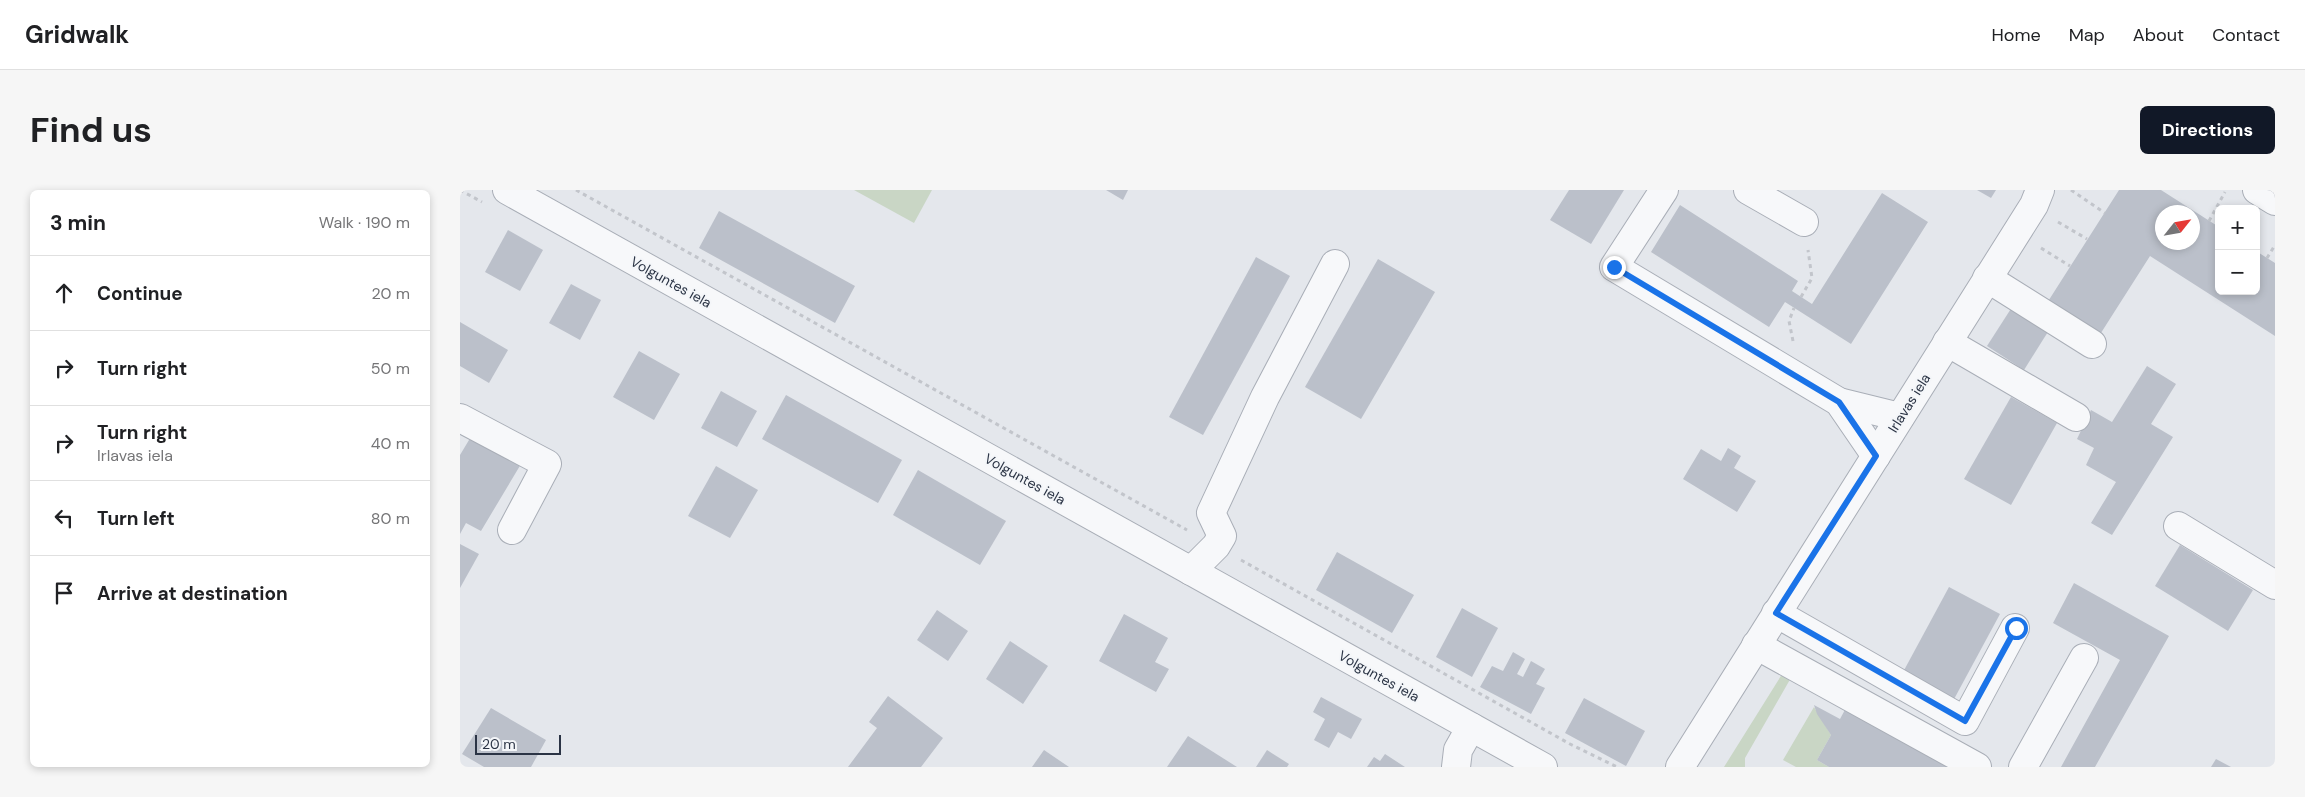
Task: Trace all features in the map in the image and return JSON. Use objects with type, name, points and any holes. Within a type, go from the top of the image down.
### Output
[{"type":"street","name":"Volguntes iela","points":[[507,190],[1543,767]]},
{"type":"street","points":[[1664,190],[1614,267],[1839,402],[1900,417]]},
{"type":"street","points":[[1748,190],[1804,222]]},
{"type":"street","name":"Irlavas iela","points":[[1680,767],[2034,205],[2040,190]]},
{"type":"street","points":[[2257,190],[2275,201]]},
{"type":"street","points":[[1191,571],[1216,546],[1222,536],[1212,513],[1265,397],[1335,264]]},
{"type":"street","points":[[1987,278],[2092,344]]},
{"type":"street","points":[[1947,342],[2076,417]]},
{"type":"street","points":[[1839,402],[1876,456]]},
{"type":"street","points":[[460,418],[547,464],[512,530]]},
{"type":"street","points":[[2178,526],[2275,584]]},
{"type":"street","points":[[1776,613],[1965,721],[2016,628]]},
{"type":"street","points":[[1756,645],[1977,767]]},
{"type":"street","points":[[2023,767],[2084,658]]},
{"type":"street","points":[[1456,767],[1458,750],[1471,727]]},
{"type":"path","points":[[576,190],[1570,744],[1617,767]]},
{"type":"path","points":[[2071,190],[2104,213]]},
{"type":"path","points":[[2209,221],[2225,192]]},
{"type":"path","points":[[2051,218],[2088,239]]},
{"type":"path","points":[[1801,297],[1812,278],[1804,222]]},
{"type":"path","points":[[2035,244],[2070,266]]},
{"type":"path","points":[[2267,258],[2275,244]]},
{"type":"green space","points":[[854,190],[932,190],[914,223]]},
{"type":"green space","points":[[1784,671],[1792,676],[1745,758],[1745,767],[1724,767]]},
{"type":"green space","points":[[1814,707],[1831,735],[1817,760],[1829,767],[1796,767],[1783,760]]},
{"type":"building","points":[[1106,190],[1128,190],[1123,200]]},
{"type":"building","points":[[1569,190],[1624,190],[1591,244],[1550,220]]},
{"type":"building","points":[[1977,190],[1996,190],[1991,198]]},
{"type":"building","points":[[2119,190],[2161,190],[2185,205],[2155,205],[2155,250],[2200,250],[2200,215],[2215,224],[2215,295],[2260,295],[2260,254],[2275,263],[2275,336],[2150,256],[2099,336],[2047,303]]},
{"type":"building","points":[[1882,193],[1928,222],[1851,344],[1785,302],[1769,327],[1651,252],[1680,205],[1798,281],[1792,291],[1812,304]]},
{"type":"building","points":[[719,211],[855,286],[835,323],[699,248]]},
{"type":"building","points":[[508,230],[543,250],[520,291],[485,272]]},
{"type":"building","points":[[1256,257],[1290,276],[1203,435],[1169,417]]},
{"type":"building","points":[[1378,259],[1435,292],[1361,419],[1305,387]]},
{"type":"building","points":[[571,284],[601,300],[580,340],[549,323]]},
{"type":"building","points":[[2014,304],[2051,327],[2024,370],[1987,346]]},
{"type":"building","points":[[460,322],[508,350],[489,383],[460,366]]},
{"type":"building","points":[[639,351],[680,374],[654,420],[613,397]]},
{"type":"building","points":[[2147,366],[2176,384],[2151,424],[2173,437],[2112,535],[2091,523],[2116,482],[2086,465],[2094,448],[2077,439],[2091,410],[2112,422]]},
{"type":"building","points":[[721,391],[757,411],[737,447],[701,428]]},
{"type":"building","points":[[786,395],[902,460],[878,503],[762,439]]},
{"type":"building","points":[[2011,397],[2057,423],[2011,505],[1964,479]]},
{"type":"building","points":[[472,435],[521,464],[481,531],[466,523],[460,534],[460,455]]},
{"type":"building","points":[[1728,448],[1741,456],[1734,468],[1756,481],[1737,512],[1683,479],[1701,449],[1721,461]]},
{"type":"building","points":[[716,466],[758,490],[730,538],[688,516]]},
{"type":"building","points":[[918,470],[1006,521],[980,565],[893,515]]},
{"type":"building","points":[[460,544],[479,554],[460,588]]},
{"type":"building","points":[[2180,545],[2253,590],[2228,631],[2155,586]]},
{"type":"building","points":[[1337,552],[1414,595],[1392,633],[1316,590]]},
{"type":"building","points":[[2074,583],[2169,636],[2095,767],[2061,767],[2120,660],[2053,623]]},
{"type":"building","points":[[1949,587],[2000,614],[1953,701],[1902,674]]},
{"type":"building","points":[[1462,608],[1498,628],[1472,677],[1436,657]]},
{"type":"building","points":[[937,610],[968,631],[948,661],[917,640]]},
{"type":"building","points":[[1124,614],[1168,638],[1155,662],[1169,669],[1156,692],[1099,661]]},
{"type":"building","points":[[1010,641],[1048,666],[1023,704],[986,679]]},
{"type":"building","points":[[1513,652],[1525,659],[1517,674],[1523,677],[1531,661],[1545,669],[1536,684],[1545,688],[1531,714],[1480,687],[1492,666],[1503,671]]},
{"type":"building","points":[[888,696],[943,738],[921,767],[848,767],[877,728],[869,722]]},
{"type":"building","points":[[1321,697],[1362,719],[1351,739],[1338,732],[1329,748],[1314,740],[1325,719],[1313,712]]},
{"type":"building","points":[[1584,698],[1645,731],[1626,766],[1565,733]]},
{"type":"building","points":[[1814,705],[1840,719],[1847,706],[1955,767],[1829,767],[1817,760],[1831,735],[1817,714]]},
{"type":"building","points":[[491,708],[546,740],[531,767],[484,767],[462,754]]},
{"type":"building","points":[[1188,736],[1237,767],[1167,767]]},
{"type":"building","points":[[1044,750],[1069,767],[1032,767]]},
{"type":"building","points":[[1267,750],[1289,764],[1287,767],[1256,767]]},
{"type":"building","points":[[1385,754],[1405,767],[1367,767],[1374,757],[1380,761]]},
{"type":"building","points":[[2216,759],[2231,767],[2211,767]]},
{"type":"route","points":[[1614,267],[1839,402],[1876,456],[1776,613],[1965,721],[2016,628]]}]
